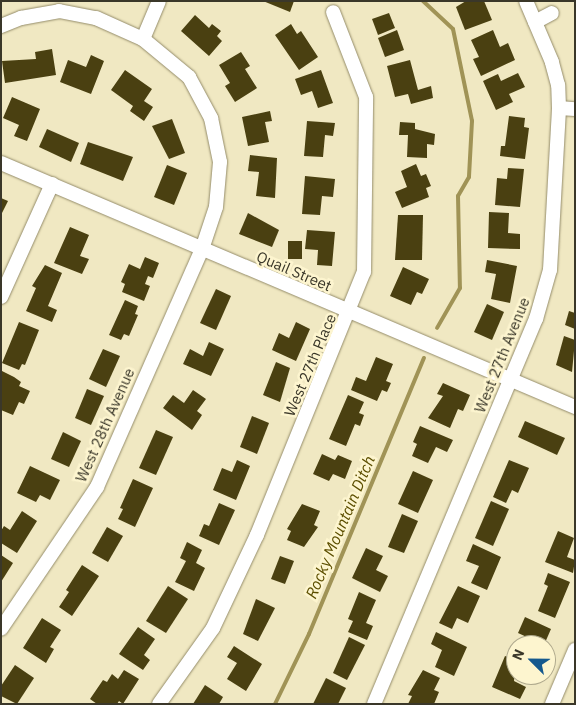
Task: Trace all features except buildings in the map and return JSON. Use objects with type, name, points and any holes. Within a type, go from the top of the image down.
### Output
[{"type":"street","points":[[143,39],[159,1]]},
{"type":"street","name":"West 27th Avenue","points":[[374,704],[536,319],[550,270],[559,108],[552,62],[526,1]]},
{"type":"street","name":"West 28th Avenue","points":[[1,26],[21,18],[59,11],[96,18],[143,39],[188,77],[211,118],[220,162],[216,207],[202,249],[97,486],[1,629]]},
{"type":"street","name":"West 27th Place","points":[[160,704],[213,628],[257,535],[364,272],[366,97],[334,12]]},
{"type":"street","points":[[535,22],[552,13]]},
{"type":"street","points":[[559,108],[575,109]]},
{"type":"street","name":"Quail Street","points":[[1,163],[510,381],[575,407]]},
{"type":"street","points":[[1,298],[52,184]]},
{"type":"street","points":[[552,704],[575,650]]},
{"type":"waterway","name":"Rocky Mountain Ditch","points":[[423,1],[453,29],[472,121],[469,177],[458,196],[460,288],[437,328]]},
{"type":"waterway","name":"Rocky Mountain Ditch","points":[[275,704],[309,634],[424,358]]}]
